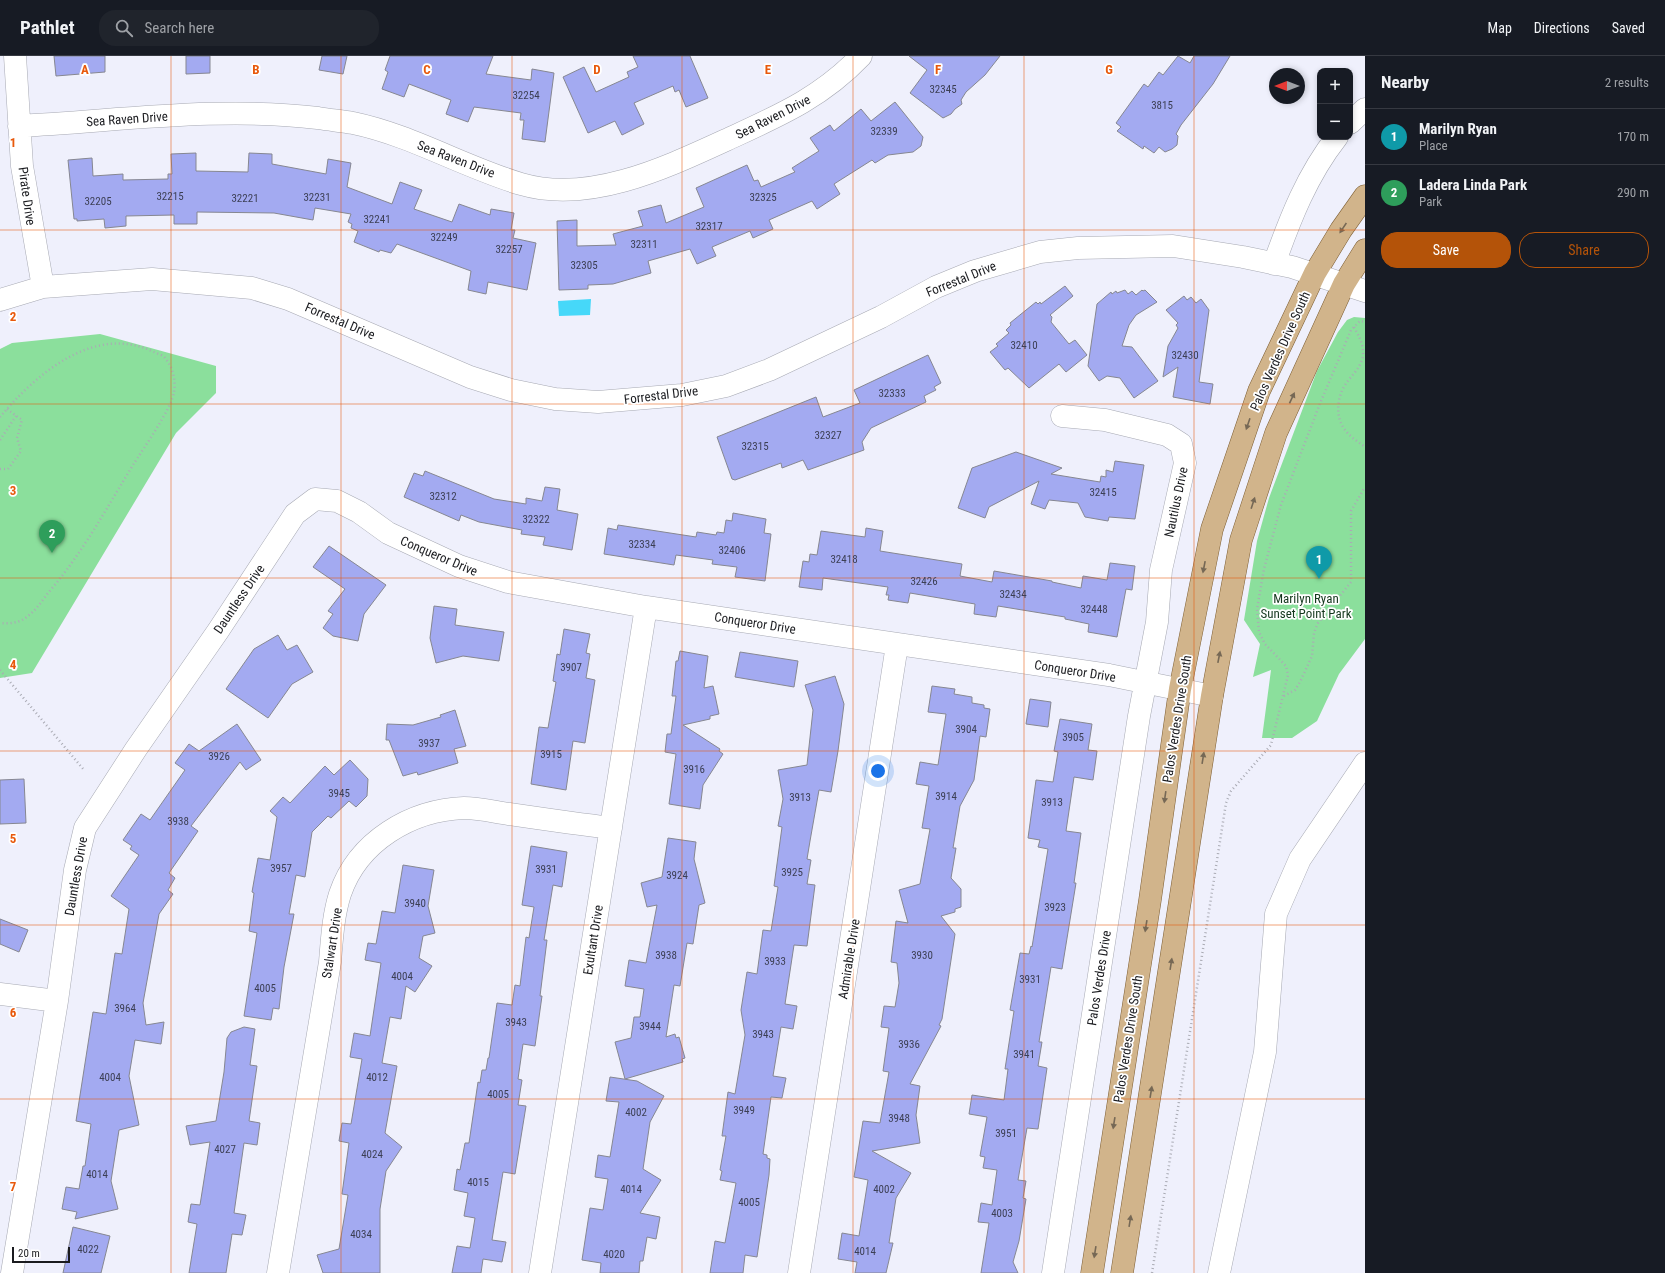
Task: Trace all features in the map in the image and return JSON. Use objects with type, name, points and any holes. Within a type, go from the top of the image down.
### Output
[{"type":"main road","name":"Palos Verdes Drive South","points":[[1092,1273],[1150,900],[1180,689],[1212,529],[1259,391],[1315,273],[1365,196]]},
{"type":"main road","points":[[1122,1273],[1212,696],[1241,540],[1276,433],[1344,284],[1365,250]]},
{"type":"street","name":"Pirate Drive","points":[[15,56],[22,166],[43,287]]},
{"type":"street","name":"Sea Raven Drive","points":[[19,126],[229,114],[314,118],[353,123],[389,134],[522,184],[554,189],[590,188],[617,183],[672,165],[789,111],[823,90],[861,56]]},
{"type":"street","points":[[1353,120],[1365,109]]},
{"type":"street","points":[[1274,264],[1300,196],[1316,167],[1335,140]]},
{"type":"street","name":"Forrestal Drive","points":[[0,300],[43,287],[152,279],[252,288],[288,299],[470,377],[511,390],[556,399],[598,402],[682,395],[726,386],[768,370],[880,317],[936,287],[968,273],[1040,252],[1078,248],[1173,246],[1243,257],[1315,273],[1365,291]]},
{"type":"street","name":"Nautilus Drive","points":[[1062,416],[1105,420],[1167,435],[1180,444],[1185,463],[1161,570],[1157,622],[1144,682]]},
{"type":"street","name":"Conqueror Drive","points":[[315,499],[337,501],[359,512],[388,533],[466,569],[508,582],[646,607],[1109,675],[1212,696]]},
{"type":"street","name":"Dauntless Drive","points":[[10,1273],[57,1001],[75,870],[85,828],[136,749],[218,631],[295,514],[315,499]]},
{"type":"street","name":"Exultant Drive","points":[[540,1273],[646,607]]},
{"type":"street","name":"Admirable Drive","points":[[799,1273],[897,645]]},
{"type":"street","name":"Palos Verdes Drive","points":[[1053,1273],[1144,682]]},
{"type":"street","points":[[1219,1273],[1265,1052],[1276,914],[1300,858],[1365,763]]},
{"type":"street","name":"Stalwart Drive","points":[[278,1273],[330,962],[333,924],[340,893],[353,865],[375,842],[400,824],[429,813],[465,808],[611,828]]},
{"type":"street","points":[[0,994],[57,1001]]},
{"type":"street","points":[[0,1271],[10,1273]]},
{"type":"path","points":[[1152,1273],[1226,803],[1231,791],[1271,745],[1288,675],[1286,666],[1266,644],[1259,632],[1257,623],[1257,609],[1264,569],[1281,505],[1295,466],[1348,336],[1354,326],[1360,321],[1365,322]]},
{"type":"path","points":[[1354,326],[1361,339],[1363,356],[1359,367],[1347,382],[1338,400],[1340,421],[1346,431],[1365,447]]},
{"type":"path","points":[[0,417],[36,380],[75,353],[94,346],[121,343],[147,349],[165,357],[175,377],[174,393],[159,423],[82,550],[56,585],[29,616],[17,622],[0,623]]},
{"type":"path","points":[[0,469],[8,469],[21,451],[17,438],[22,420],[7,409]]},
{"type":"path","points":[[0,440],[16,416]]},
{"type":"path","points":[[1283,696],[1295,690],[1300,682],[1312,656],[1314,633],[1318,623],[1351,582],[1351,511],[1365,487]]},
{"type":"path","points":[[0,670],[84,770]]},
{"type":"green space","name":"Marilyn Ryan Sunset Point Park","points":[[1354,317],[1365,318],[1365,639],[1339,674],[1317,721],[1292,738],[1262,738],[1271,670],[1253,677],[1260,644],[1244,620],[1257,541],[1269,498],[1317,371],[1338,332],[1347,320]]},
{"type":"green space","points":[[100,334],[216,366],[216,393],[176,433],[32,673],[0,678],[0,349],[12,343]]},
{"type":"water","points":[[591,299],[590,315],[559,316],[558,301]]},
{"type":"building","points":[[54,56],[105,56],[105,72],[56,76]]},
{"type":"building","points":[[186,56],[210,56],[210,73],[186,74]]},
{"type":"building","points":[[322,56],[347,56],[343,74],[319,70]]},
{"type":"building","points":[[390,56],[493,56],[486,74],[531,80],[532,69],[554,73],[545,142],[522,139],[524,120],[520,120],[521,113],[474,107],[468,122],[446,114],[451,100],[409,84],[404,97],[382,89],[388,72],[385,70]]},
{"type":"building","points":[[633,56],[690,56],[708,98],[686,107],[679,90],[675,92],[673,86],[634,103],[644,124],[622,135],[615,121],[588,133],[563,77],[584,67],[596,92],[629,77],[627,72],[638,67]]},
{"type":"building","points":[[909,56],[1000,56],[985,75],[966,92],[961,100],[962,104],[951,114],[943,118],[910,93],[927,70]]},
{"type":"building","points":[[1178,56],[1190,63],[1194,56],[1230,56],[1213,84],[1181,125],[1176,134],[1178,136],[1177,145],[1165,152],[1159,147],[1154,153],[1144,146],[1143,149],[1117,131],[1121,127],[1116,123],[1144,84],[1148,87],[1159,72],[1163,75]]},
{"type":"building","points":[[895,102],[923,137],[921,146],[913,152],[888,155],[875,163],[872,160],[834,184],[840,194],[817,209],[812,201],[769,220],[773,229],[753,238],[750,231],[712,247],[716,256],[697,264],[690,249],[648,261],[651,273],[613,284],[588,285],[588,289],[559,290],[557,221],[577,220],[577,246],[616,245],[613,234],[643,226],[638,211],[661,205],[666,223],[704,207],[696,188],[747,165],[754,181],[758,180],[761,187],[795,172],[792,168],[819,151],[810,138],[830,125],[834,131],[861,109],[871,121]]},
{"type":"building","points":[[196,153],[196,171],[248,172],[249,153],[272,154],[272,164],[326,174],[328,159],[351,163],[347,187],[392,204],[400,182],[422,190],[414,209],[452,222],[459,204],[490,215],[491,209],[514,213],[511,230],[515,230],[513,238],[536,243],[527,290],[488,282],[486,294],[468,290],[471,271],[397,244],[391,253],[380,250],[379,252],[354,242],[358,231],[351,228],[352,224],[348,222],[351,214],[315,208],[313,220],[274,213],[197,212],[197,224],[174,224],[174,215],[126,216],[126,226],[105,228],[104,219],[77,221],[77,219],[74,219],[68,160],[92,158],[93,176],[123,174],[123,180],[168,179],[168,174],[172,174],[171,154]]},
{"type":"building","points":[[1065,286],[1073,296],[1050,315],[1052,317],[1051,322],[1069,344],[1075,340],[1087,355],[1066,372],[1059,364],[1029,388],[1008,368],[1005,370],[990,352],[998,346],[996,344],[1009,333],[1006,330],[1011,325],[1010,323],[1036,302],[1038,304],[1040,302],[1041,304]]},
{"type":"building","points":[[1125,290],[1128,294],[1132,291],[1136,295],[1142,290],[1145,290],[1157,302],[1136,315],[1129,325],[1122,346],[1132,347],[1158,381],[1134,398],[1120,378],[1107,376],[1099,381],[1088,366],[1097,304],[1111,292],[1112,294],[1116,291],[1117,293]]},
{"type":"building","points":[[1184,296],[1187,300],[1191,297],[1196,303],[1201,299],[1209,310],[1199,382],[1213,384],[1210,404],[1173,397],[1178,367],[1163,377],[1168,346],[1178,328],[1176,325],[1178,323],[1166,310]]},
{"type":"building","points":[[928,355],[941,383],[934,387],[936,390],[924,396],[926,402],[871,428],[862,442],[864,450],[808,470],[803,460],[782,468],[781,463],[735,480],[732,479],[717,437],[816,397],[823,417],[860,403],[854,390]]},
{"type":"building","points":[[1016,452],[1062,468],[1051,474],[1100,482],[1101,476],[1106,477],[1106,470],[1113,472],[1115,461],[1144,465],[1135,519],[1109,517],[1108,521],[1085,517],[1078,503],[1049,500],[1045,509],[1031,504],[1039,481],[989,507],[985,518],[958,508],[972,468]]},
{"type":"building","points":[[425,471],[494,499],[526,504],[526,498],[542,501],[545,487],[560,489],[557,510],[578,514],[572,550],[543,545],[545,537],[521,534],[522,530],[479,522],[461,515],[459,521],[404,497],[414,473],[423,476]]},
{"type":"building","points":[[733,513],[766,519],[764,533],[771,534],[765,581],[735,577],[737,567],[712,564],[713,560],[676,555],[674,565],[604,554],[608,528],[617,530],[618,525],[696,537],[697,532],[716,535],[717,532],[724,533],[726,520],[732,521]]},
{"type":"building","points":[[866,528],[883,531],[880,551],[962,564],[960,576],[992,582],[994,571],[1052,581],[1081,588],[1083,576],[1107,580],[1110,563],[1135,566],[1132,590],[1126,589],[1117,637],[1088,632],[1089,624],[1065,619],[1065,617],[998,606],[996,617],[974,614],[975,604],[910,593],[908,603],[888,600],[889,595],[886,595],[888,587],[823,578],[822,590],[799,587],[803,561],[809,562],[810,554],[817,555],[821,531],[865,537]]},
{"type":"building","points":[[329,546],[386,585],[364,614],[358,641],[333,636],[323,628],[333,614],[328,611],[345,589],[313,567]]},
{"type":"building","points":[[434,606],[457,609],[455,625],[504,632],[499,661],[463,656],[436,663],[430,638]]},
{"type":"building","points":[[564,629],[590,634],[586,653],[590,654],[586,678],[595,680],[585,743],[573,741],[566,790],[531,784],[539,727],[548,728],[556,682],[553,681],[557,654],[560,655]]},
{"type":"building","points":[[278,635],[287,650],[297,645],[313,672],[292,684],[268,718],[226,689],[254,649]]},
{"type":"building","points":[[680,651],[708,656],[704,688],[713,686],[719,714],[710,716],[710,719],[683,725],[720,749],[719,751],[723,754],[703,785],[700,809],[669,804],[676,754],[665,752],[667,734],[671,734],[676,696],[672,696],[676,661],[678,661]]},
{"type":"building","points":[[740,652],[798,661],[794,687],[735,677]]},
{"type":"building","points":[[835,676],[844,704],[838,751],[831,792],[819,790],[807,859],[811,860],[807,884],[815,885],[807,946],[794,945],[785,1004],[797,1006],[793,1029],[781,1027],[773,1076],[786,1078],[782,1098],[771,1097],[763,1154],[767,1155],[767,1158],[770,1159],[769,1175],[757,1257],[745,1255],[743,1273],[710,1273],[715,1241],[725,1243],[736,1183],[720,1180],[722,1171],[720,1170],[726,1136],[722,1136],[728,1092],[735,1094],[745,1035],[741,1010],[747,972],[757,974],[763,930],[771,931],[778,887],[774,886],[782,827],[778,826],[783,799],[778,770],[807,765],[813,710],[805,685]]},
{"type":"building","points":[[932,686],[955,689],[954,694],[972,697],[972,703],[984,705],[984,708],[990,709],[986,737],[980,736],[974,780],[960,806],[953,848],[956,848],[951,878],[961,889],[961,907],[955,909],[955,912],[941,916],[955,934],[942,1019],[939,1025],[941,1026],[910,1084],[920,1086],[916,1115],[920,1143],[872,1151],[911,1173],[896,1198],[889,1243],[893,1243],[886,1273],[855,1273],[857,1262],[838,1259],[842,1233],[859,1236],[868,1180],[854,1177],[863,1121],[880,1123],[889,1072],[883,1071],[889,1028],[881,1027],[884,1006],[895,1007],[899,983],[897,963],[891,962],[896,921],[908,923],[899,890],[920,884],[930,829],[922,828],[929,786],[916,784],[920,762],[938,765],[946,714],[928,712]]},
{"type":"building","points":[[1030,699],[1051,702],[1048,727],[1026,724]]},
{"type":"building","points":[[455,710],[466,746],[454,749],[458,763],[418,775],[417,772],[403,776],[389,740],[386,740],[387,724],[413,725],[441,717],[440,715]]},
{"type":"building","points":[[1060,719],[1092,724],[1088,750],[1097,751],[1093,780],[1074,777],[1066,831],[1081,833],[1074,883],[1076,883],[1062,969],[1051,967],[1039,1042],[1042,1042],[1038,1066],[1047,1068],[1038,1129],[1027,1128],[1018,1180],[1026,1181],[1023,1198],[1026,1199],[1019,1241],[1013,1262],[1018,1273],[981,1273],[989,1223],[978,1222],[981,1203],[992,1205],[997,1170],[983,1168],[985,1157],[980,1156],[987,1117],[969,1114],[972,1095],[1004,1100],[1008,1069],[1005,1069],[1014,1011],[1010,1010],[1020,953],[1029,954],[1031,946],[1032,947],[1048,849],[1038,847],[1040,840],[1028,838],[1036,780],[1053,782],[1058,752],[1054,751]]},
{"type":"building","points":[[237,724],[261,760],[246,770],[240,762],[191,826],[198,831],[169,873],[175,878],[168,890],[173,894],[159,914],[143,1003],[146,1025],[164,1022],[161,1044],[135,1040],[129,1076],[139,1125],[119,1130],[111,1181],[118,1209],[75,1219],[77,1212],[62,1209],[66,1187],[79,1189],[83,1166],[85,1166],[91,1124],[76,1121],[93,1012],[106,1014],[115,953],[122,954],[129,909],[111,896],[139,855],[130,849],[132,846],[123,840],[141,814],[150,820],[185,770],[175,763],[189,744],[199,751]]},
{"type":"building","points":[[350,760],[368,779],[367,796],[356,807],[349,801],[331,818],[328,816],[312,832],[305,877],[296,875],[289,914],[294,914],[284,967],[279,1009],[273,1008],[271,1020],[244,1016],[257,933],[249,931],[254,893],[252,892],[258,858],[270,860],[277,817],[270,811],[283,797],[290,803],[325,766],[334,775]]},
{"type":"building","points":[[24,779],[26,823],[0,824],[0,780]]},
{"type":"building","points":[[668,838],[696,842],[694,859],[705,903],[699,905],[693,944],[687,943],[680,986],[674,985],[666,1037],[675,1034],[676,1038],[679,1037],[685,1058],[682,1059],[683,1062],[625,1079],[615,1042],[631,1038],[634,1017],[640,1017],[644,989],[625,986],[629,960],[646,963],[657,905],[647,907],[641,883],[662,877]]},
{"type":"building","points":[[531,846],[567,852],[562,887],[553,885],[544,940],[547,940],[540,996],[542,996],[535,1046],[523,1044],[518,1079],[522,1080],[518,1105],[526,1106],[515,1174],[503,1172],[492,1240],[506,1242],[502,1262],[483,1259],[481,1273],[452,1273],[457,1246],[470,1248],[475,1218],[464,1216],[468,1193],[454,1190],[457,1169],[460,1170],[465,1143],[469,1143],[478,1082],[480,1083],[482,1070],[486,1070],[489,1058],[497,1003],[512,1005],[515,985],[520,986],[526,937],[529,938],[534,907],[522,905]]},
{"type":"building","points":[[403,865],[434,870],[428,906],[435,933],[423,936],[419,958],[432,966],[415,992],[406,986],[401,1019],[390,1017],[382,1063],[397,1066],[385,1133],[402,1147],[386,1171],[380,1209],[380,1273],[323,1273],[317,1255],[339,1249],[348,1195],[342,1194],[349,1143],[339,1141],[342,1123],[351,1124],[362,1059],[350,1057],[354,1033],[370,1036],[381,963],[365,960],[368,943],[376,944],[382,911],[395,913]]},
{"type":"building","points":[[0,919],[28,930],[19,952],[0,944]]},
{"type":"building","points":[[244,1027],[255,1029],[250,1065],[257,1066],[249,1121],[260,1123],[257,1145],[244,1143],[234,1213],[246,1215],[242,1235],[232,1234],[226,1273],[189,1273],[197,1224],[188,1222],[191,1204],[200,1205],[210,1142],[190,1145],[186,1126],[216,1121],[224,1072],[227,1038],[231,1032]]},
{"type":"building","points":[[610,1077],[637,1081],[664,1096],[650,1122],[643,1169],[661,1180],[640,1213],[660,1217],[656,1239],[647,1237],[643,1261],[640,1261],[639,1273],[600,1273],[601,1263],[582,1260],[590,1208],[603,1210],[608,1179],[595,1177],[598,1155],[610,1157],[619,1102],[606,1101]]},
{"type":"building","points":[[73,1227],[110,1236],[101,1273],[63,1273]]},
{"type":"place","name":"Ladera Linda Park","points":[[52,553]]},
{"type":"place","name":"Marilyn Ryan","points":[[1319,579]]}]
